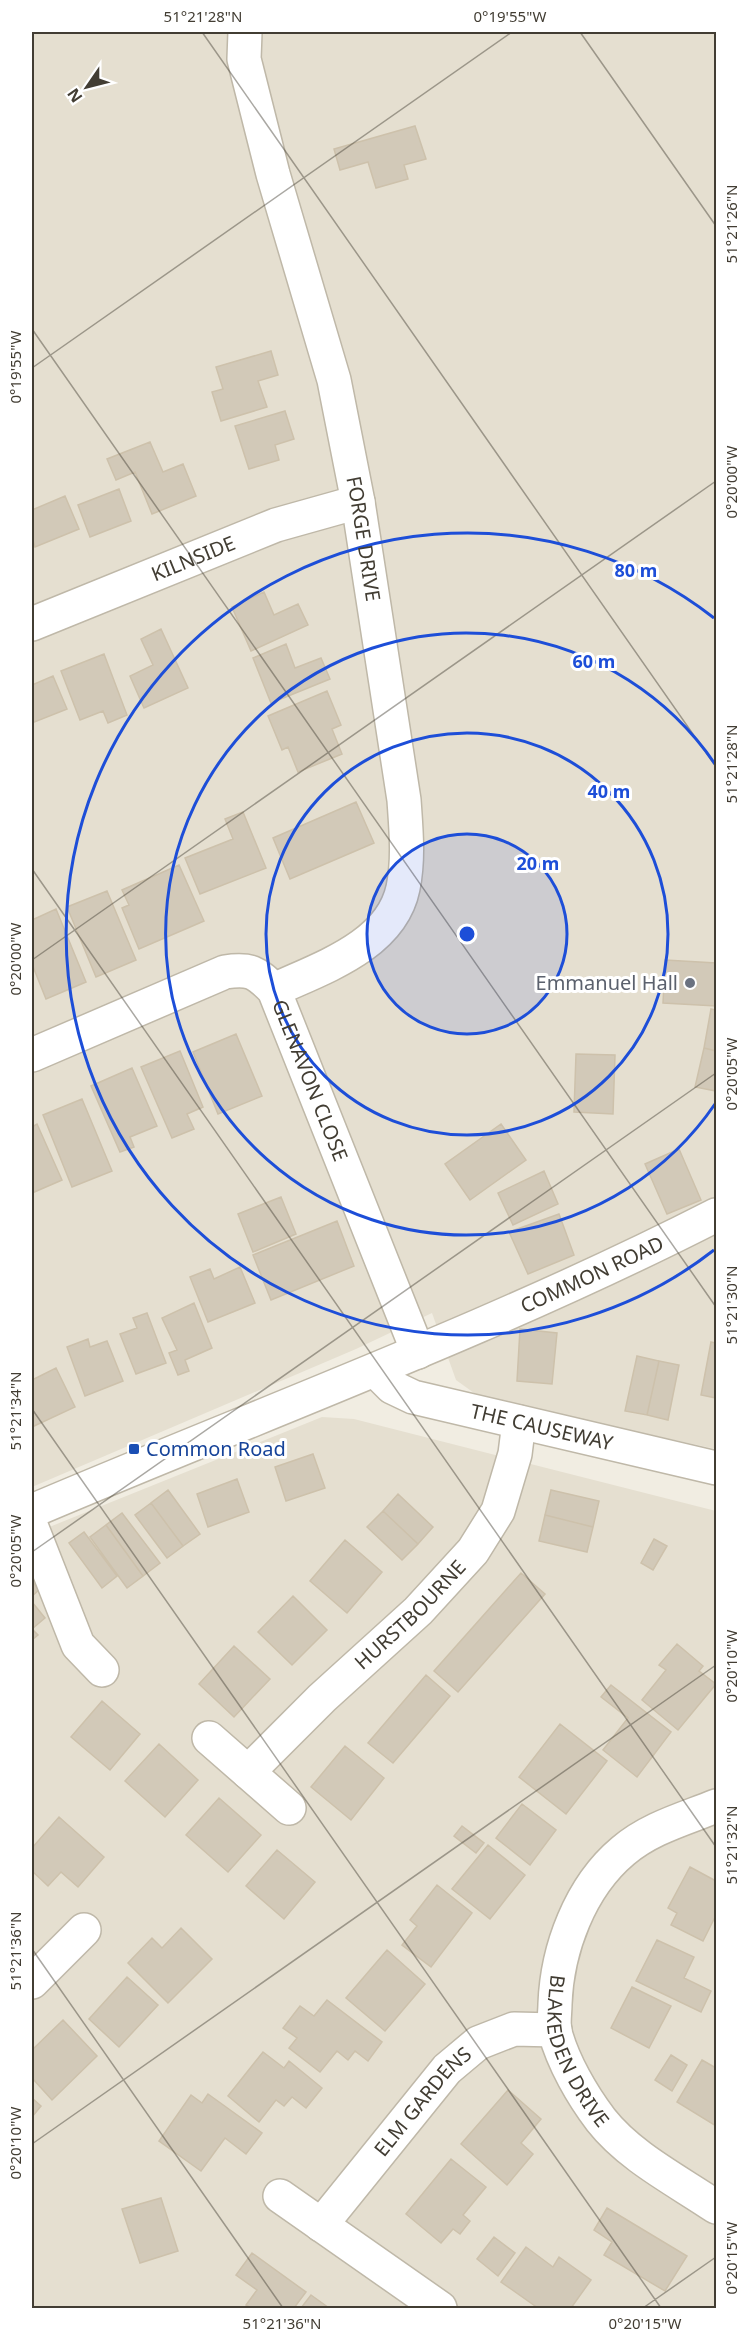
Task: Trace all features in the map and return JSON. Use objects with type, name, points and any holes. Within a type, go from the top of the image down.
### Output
[{"type":"street","name":"FORGE DRIVE","points":[[245,32],[244,59],[273,174],[334,380],[358,502],[404,800],[407,847],[402,889],[390,918],[366,943],[338,960],[274,990]]},
{"type":"street","name":"KILNSIDE","points":[[32,624],[276,525],[358,502]]},
{"type":"street","name":"GLENAVON CLOSE","points":[[32,1055],[225,972],[245,969],[261,977],[274,990],[418,1352]]},
{"type":"street","name":"COMMON ROAD","points":[[32,1511],[220,1431],[376,1371],[655,1246],[717,1215]]},
{"type":"street","name":"THE CAUSEWAY","points":[[376,1371],[392,1387],[413,1397],[717,1468]]},
{"type":"street","name":"HURSTBOURNE","points":[[248,1772],[322,1698],[418,1611],[473,1551],[498,1511],[515,1454],[519,1422]]},
{"type":"street","points":[[32,1528],[78,1645],[102,1670]]},
{"type":"street","points":[[209,1738],[289,1808]]},
{"type":"street","name":"BLAKEDEN DRIVE","points":[[717,1806],[655,1829],[623,1851],[590,1888],[568,1935],[556,1982],[555,2030],[578,2086],[602,2121],[638,2155],[717,2207]]},
{"type":"street","points":[[32,1982],[84,1930]]},
{"type":"street","name":"ELM GARDENS","points":[[321,2225],[447,2069],[477,2043],[514,2029],[555,2030]]},
{"type":"street","points":[[280,2196],[440,2308]]},
{"type":"shaded area","points":[[32,32],[716,32],[716,1449],[481,1398],[456,1380],[432,1313],[356,1349],[32,1487]]},
{"type":"shaded area","points":[[322,1417],[354,1419],[716,1511],[716,2308],[32,2308],[32,1534]]},
{"type":"building","points":[[415,126],[426,159],[404,165],[408,179],[376,188],[368,162],[340,170],[334,149]]},
{"type":"building","points":[[271,351],[278,375],[258,381],[267,407],[221,421],[212,392],[223,389],[216,367]]},
{"type":"building","points":[[285,411],[294,439],[275,445],[279,460],[249,469],[235,426]]},
{"type":"building","points":[[150,442],[163,472],[183,464],[196,496],[152,514],[135,472],[116,480],[107,459]]},
{"type":"building","points":[[119,489],[131,521],[90,537],[78,505]]},
{"type":"building","points":[[65,496],[79,529],[35,547],[32,537],[32,510]]},
{"type":"building","points":[[264,592],[274,615],[298,604],[308,625],[251,651],[232,607]]},
{"type":"building","points":[[161,629],[188,688],[144,708],[130,676],[153,665],[141,639]]},
{"type":"building","points":[[286,644],[295,668],[321,658],[330,679],[271,703],[253,658]]},
{"type":"building","points":[[104,654],[127,715],[108,723],[103,711],[80,720],[61,671]]},
{"type":"building","points":[[53,676],[67,709],[32,723],[32,685]]},
{"type":"building","points":[[327,691],[341,725],[332,729],[342,754],[298,772],[288,747],[282,750],[268,716]]},
{"type":"building","points":[[356,802],[374,843],[290,879],[273,838]]},
{"type":"building","points":[[243,812],[266,868],[200,894],[185,858],[233,839],[225,819]]},
{"type":"building","points":[[179,865],[204,921],[139,949],[122,908],[129,905],[122,890]]},
{"type":"building","points":[[107,891],[136,960],[96,977],[67,907]]},
{"type":"building","points":[[56,909],[86,982],[46,999],[32,964],[32,920]]},
{"type":"building","name":"Emmanuel Hall","points":[[665,960],[716,963],[716,1006],[663,1003]]},
{"type":"building","points":[[711,1009],[716,1010],[716,1051],[704,1048]]},
{"type":"building","points":[[236,1034],[262,1096],[218,1114],[193,1052]]},
{"type":"building","points":[[704,1048],[716,1051],[716,1091],[695,1087]]},
{"type":"building","points":[[180,1051],[203,1107],[187,1114],[194,1129],[172,1138],[141,1067]]},
{"type":"building","points":[[576,1054],[615,1055],[613,1114],[574,1112]]},
{"type":"building","points":[[132,1068],[157,1126],[130,1137],[134,1147],[120,1152],[91,1086]]},
{"type":"building","points":[[82,1099],[112,1171],[72,1187],[43,1115]]},
{"type":"building","points":[[37,1124],[62,1180],[32,1193],[32,1127]]},
{"type":"building","points":[[501,1124],[526,1160],[470,1200],[445,1164]]},
{"type":"building","points":[[679,1149],[701,1200],[667,1214],[645,1164]]},
{"type":"building","points":[[544,1171],[558,1204],[513,1225],[498,1193]]},
{"type":"building","points":[[281,1197],[296,1234],[253,1252],[238,1214]]},
{"type":"building","points":[[559,1214],[574,1255],[528,1274],[509,1232]]},
{"type":"building","points":[[337,1221],[354,1266],[271,1300],[253,1255]]},
{"type":"building","points":[[240,1267],[255,1303],[208,1322],[190,1277],[210,1269],[214,1279]]},
{"type":"building","points":[[194,1303],[212,1348],[185,1360],[189,1371],[178,1375],[169,1353],[177,1350],[162,1318]]},
{"type":"building","points":[[147,1313],[166,1363],[136,1374],[120,1334],[137,1328],[133,1318]]},
{"type":"building","points":[[520,1329],[557,1333],[552,1384],[517,1381]]},
{"type":"building","points":[[88,1339],[90,1347],[107,1341],[123,1381],[85,1396],[67,1347]]},
{"type":"building","points":[[711,1342],[716,1343],[716,1398],[701,1395]]},
{"type":"building","points":[[637,1356],[659,1361],[647,1415],[625,1411]]},
{"type":"building","points":[[659,1361],[679,1365],[668,1420],[647,1415]]},
{"type":"building","points":[[56,1368],[75,1407],[32,1427],[32,1380]]},
{"type":"building","points":[[313,1454],[325,1488],[286,1501],[275,1467]]},
{"type":"building","points":[[237,1479],[249,1512],[208,1527],[197,1494]]},
{"type":"building","points":[[168,1490],[200,1534],[183,1546],[151,1503]]},
{"type":"building","points":[[551,1490],[599,1501],[593,1527],[545,1515]]},
{"type":"building","points":[[398,1494],[433,1527],[418,1544],[383,1511]]},
{"type":"building","points":[[151,1503],[183,1546],[167,1558],[135,1515]]},
{"type":"building","points":[[383,1511],[418,1544],[402,1560],[367,1527]]},
{"type":"building","points":[[122,1513],[160,1563],[143,1576],[106,1525]]},
{"type":"building","points":[[545,1515],[593,1527],[587,1552],[539,1541]]},
{"type":"building","points":[[106,1525],[143,1576],[127,1588],[90,1537]]},
{"type":"building","points":[[84,1532],[117,1576],[102,1588],[69,1543]]},
{"type":"building","points":[[654,1539],[667,1546],[653,1570],[641,1563]]},
{"type":"building","points":[[345,1540],[382,1572],[347,1613],[310,1581]]},
{"type":"building","points":[[521,1573],[545,1594],[458,1692],[434,1671]]},
{"type":"building","points":[[32,1581],[39,1590],[32,1596]]},
{"type":"building","points":[[293,1596],[327,1630],[292,1665],[258,1632]]},
{"type":"building","points":[[32,1602],[45,1618],[32,1629]]},
{"type":"building","points":[[32,1629],[38,1635],[32,1640]]},
{"type":"building","points":[[677,1644],[703,1666],[699,1671],[716,1684],[678,1730],[642,1700],[666,1670],[659,1665]]},
{"type":"building","points":[[234,1646],[270,1679],[234,1717],[199,1684]]},
{"type":"building","points":[[426,1675],[450,1696],[393,1763],[368,1743]]},
{"type":"building","points":[[611,1685],[671,1732],[637,1777],[603,1750],[628,1718],[601,1697]]},
{"type":"building","points":[[102,1701],[140,1734],[110,1770],[71,1737]]},
{"type":"building","points":[[560,1724],[607,1761],[566,1814],[519,1777]]},
{"type":"building","points":[[159,1744],[198,1780],[165,1817],[125,1781]]},
{"type":"building","points":[[345,1746],[384,1778],[351,1820],[311,1787]]},
{"type":"building","points":[[219,1798],[261,1835],[228,1872],[186,1835]]},
{"type":"building","points":[[522,1804],[556,1830],[530,1865],[496,1838]]},
{"type":"building","points":[[59,1817],[104,1857],[78,1887],[61,1872],[48,1886],[32,1871],[32,1848]]},
{"type":"building","points":[[462,1826],[484,1843],[476,1853],[454,1836]]},
{"type":"building","points":[[488,1845],[525,1875],[490,1919],[452,1889]]},
{"type":"building","points":[[277,1850],[315,1882],[284,1919],[246,1886]]},
{"type":"building","points":[[690,1867],[716,1881],[716,1915],[703,1941],[671,1925],[677,1913],[668,1908]]},
{"type":"building","points":[[437,1885],[472,1913],[431,1967],[402,1945],[417,1926],[410,1920]]},
{"type":"building","points":[[181,1928],[212,1959],[168,2003],[128,1963],[152,1938],[162,1948]]},
{"type":"building","points":[[657,1940],[694,1957],[684,1978],[711,1991],[701,2012],[636,1981]]},
{"type":"building","points":[[387,1950],[425,1984],[385,2031],[346,1998]]},
{"type":"building","points":[[127,1977],[158,2005],[119,2047],[89,2019]]},
{"type":"building","points":[[632,1987],[671,2006],[649,2048],[611,2028]]},
{"type":"building","points":[[327,2000],[382,2042],[368,2061],[355,2051],[348,2060],[337,2051],[320,2072],[289,2048],[297,2038],[283,2028],[300,2006],[314,2016]]},
{"type":"building","points":[[63,2020],[97,2056],[52,2100],[32,2078],[32,2050]]},
{"type":"building","points":[[263,2052],[284,2068],[289,2061],[322,2088],[306,2108],[292,2097],[284,2106],[276,2100],[259,2122],[228,2096]]},
{"type":"building","points":[[671,2055],[687,2065],[672,2091],[655,2080]]},
{"type":"building","points":[[702,2060],[716,2068],[716,2126],[677,2102]]},
{"type":"building","points":[[508,2090],[541,2119],[521,2143],[533,2154],[507,2185],[461,2144]]},
{"type":"building","points":[[208,2094],[262,2133],[246,2154],[225,2138],[201,2171],[159,2141],[191,2095],[202,2103]]},
{"type":"building","points":[[32,2098],[41,2106],[32,2117]]},
{"type":"building","points":[[451,2159],[486,2187],[463,2215],[470,2221],[460,2234],[453,2229],[441,2243],[406,2214]]},
{"type":"building","points":[[161,2198],[178,2251],[140,2263],[122,2209]]},
{"type":"building","points":[[607,2208],[687,2256],[665,2291],[604,2255],[612,2242],[594,2230]]},
{"type":"building","points":[[494,2237],[515,2253],[498,2276],[477,2259]]},
{"type":"building","points":[[526,2247],[553,2267],[559,2257],[591,2280],[571,2308],[538,2308],[501,2282]]},
{"type":"building","points":[[252,2253],[306,2292],[294,2308],[251,2308],[246,2305],[257,2290],[236,2275]]},
{"type":"building","points":[[311,2295],[329,2308],[301,2308]]},
{"type":"place","name":"Emmanuel Hall","points":[[690,983]]},
{"type":"place","name":"Common Road","points":[[134,1449]]}]
